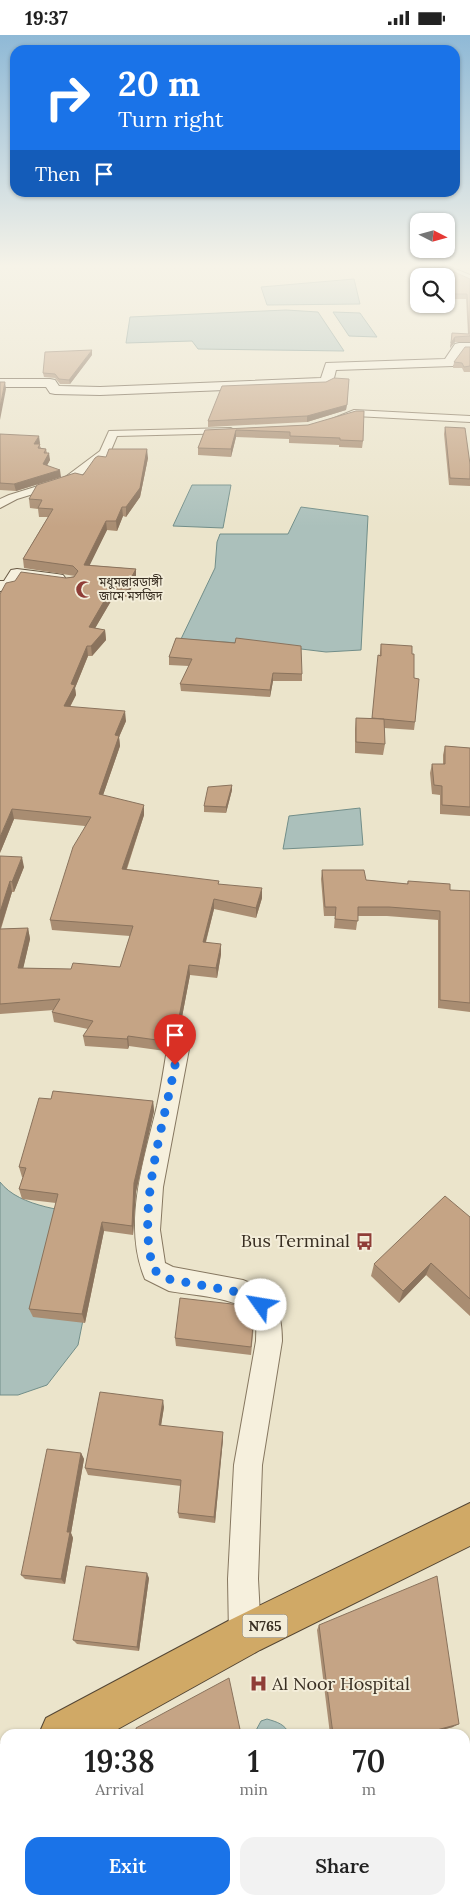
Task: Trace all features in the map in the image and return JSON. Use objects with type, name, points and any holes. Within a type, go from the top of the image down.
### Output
[{"type":"highway","name":"N765","points":[[71,1729],[245,1635],[470,1524]]},
{"type":"street","points":[[0,383],[50,383],[55,391],[100,391],[326,382],[331,366],[449,363],[456,352]]},
{"type":"street","points":[[324,423],[354,413],[470,419]]},
{"type":"street","points":[[0,504],[13,497],[68,481],[105,453],[113,433],[239,431]]},
{"type":"street","points":[[0,586],[9,586],[17,574],[68,581]]},
{"type":"street","points":[[178,1049],[149,1206],[149,1254],[154,1270],[168,1279],[243,1293],[261,1305],[270,1321],[270,1341],[248,1465],[243,1579],[245,1635]]},
{"type":"water","points":[[192,485],[231,485],[223,528],[173,526]]},
{"type":"water","points":[[301,507],[368,516],[361,650],[326,652],[268,645],[181,639],[215,568],[217,542],[220,534],[288,534]]},
{"type":"water","points":[[360,808],[363,845],[283,849],[289,816]]},
{"type":"water","points":[[0,1182],[9,1191],[32,1203],[60,1210],[100,1216],[103,1220],[78,1345],[47,1385],[18,1395],[0,1395]]},
{"type":"water","points":[[267,1719],[277,1722],[285,1729],[257,1729],[261,1721]]},
{"type":"building","points":[[45,352],[90,352],[69,380],[59,379],[55,374],[43,373]]},
{"type":"building","points":[[461,352],[470,352],[470,366],[464,367],[462,363],[454,362]]},
{"type":"building","points":[[334,378],[349,379],[347,405],[307,416],[208,421],[222,386],[326,382]]},
{"type":"building","points":[[0,382],[5,382],[0,407]]},
{"type":"building","points":[[356,411],[364,411],[363,441],[290,436],[290,432],[236,430],[231,449],[198,448],[205,430],[308,425]]},
{"type":"building","points":[[445,427],[465,428],[470,479],[450,478]]},
{"type":"building","points":[[0,434],[39,436],[34,444],[40,444],[38,448],[46,449],[44,453],[49,453],[43,464],[60,470],[14,484],[0,483]]},
{"type":"building","points":[[109,449],[147,449],[140,488],[126,507],[122,507],[116,521],[106,521],[84,565],[136,569],[126,587],[113,586],[89,627],[105,630],[91,646],[87,646],[71,684],[75,685],[64,706],[125,711],[115,735],[119,736],[99,794],[144,805],[122,869],[219,881],[218,884],[262,888],[256,908],[214,899],[203,942],[221,944],[216,968],[189,965],[177,1028],[167,1032],[164,1041],[128,1036],[127,1039],[83,1036],[93,1021],[52,1012],[60,999],[0,1004],[0,929],[28,928],[18,968],[71,969],[73,963],[120,967],[133,926],[50,920],[73,847],[91,817],[12,809],[0,837],[0,594],[6,583],[15,581],[21,572],[66,578],[74,577],[78,571],[73,566],[23,559],[53,509],[38,508],[42,500],[29,499],[37,485],[75,473],[83,475],[95,458],[98,456],[106,457]]},
{"type":"building","points":[[176,638],[235,643],[236,638],[301,646],[302,674],[273,673],[270,690],[180,684],[192,659],[169,657]]},
{"type":"building","points":[[381,644],[412,646],[414,678],[419,679],[415,722],[372,718],[378,655],[381,656]]},
{"type":"building","points":[[356,718],[384,719],[385,744],[356,742]]},
{"type":"building","points":[[445,746],[470,748],[470,807],[442,805],[442,786],[434,785],[432,764],[445,764]]},
{"type":"building","points":[[232,785],[226,807],[204,806],[208,787]]},
{"type":"building","points":[[0,856],[22,857],[12,882],[10,881],[0,912]]},
{"type":"building","points":[[322,870],[364,870],[366,880],[408,884],[408,881],[450,884],[450,890],[470,891],[470,1003],[440,1000],[440,911],[389,907],[358,907],[358,921],[335,919],[336,907],[325,907]]},
{"type":"building","points":[[53,1091],[153,1101],[134,1183],[132,1226],[102,1222],[82,1314],[29,1309],[58,1194],[19,1189],[26,1168],[19,1167],[39,1098],[51,1099]]},
{"type":"building","points":[[445,1196],[470,1217],[470,1299],[431,1263],[403,1291],[374,1264]]},
{"type":"building","points":[[180,1298],[249,1306],[254,1315],[251,1347],[175,1338]]},
{"type":"building","points":[[100,1392],[163,1400],[159,1425],[223,1432],[214,1517],[178,1513],[181,1480],[85,1468]]},
{"type":"building","points":[[47,1449],[81,1453],[67,1532],[70,1532],[61,1579],[21,1575]]},
{"type":"building","points":[[86,1566],[147,1573],[137,1647],[73,1640]]},
{"type":"building","points":[[437,1576],[459,1724],[440,1729],[332,1729],[319,1625]]},
{"type":"building","points":[[229,1678],[240,1729],[136,1728]]},
{"type":"place","name":"মধুমল্লারডাঙ্গী জামে মসজিদ","points":[[85,589]]},
{"type":"place","name":"Bus Terminal","points":[[364,1241]]},
{"type":"place","name":"Al Noor Hospital","points":[[258,1684]]},
{"type":"route","points":[[175,1065],[149,1206],[149,1254],[154,1270],[168,1279],[243,1293],[261,1305]]}]
